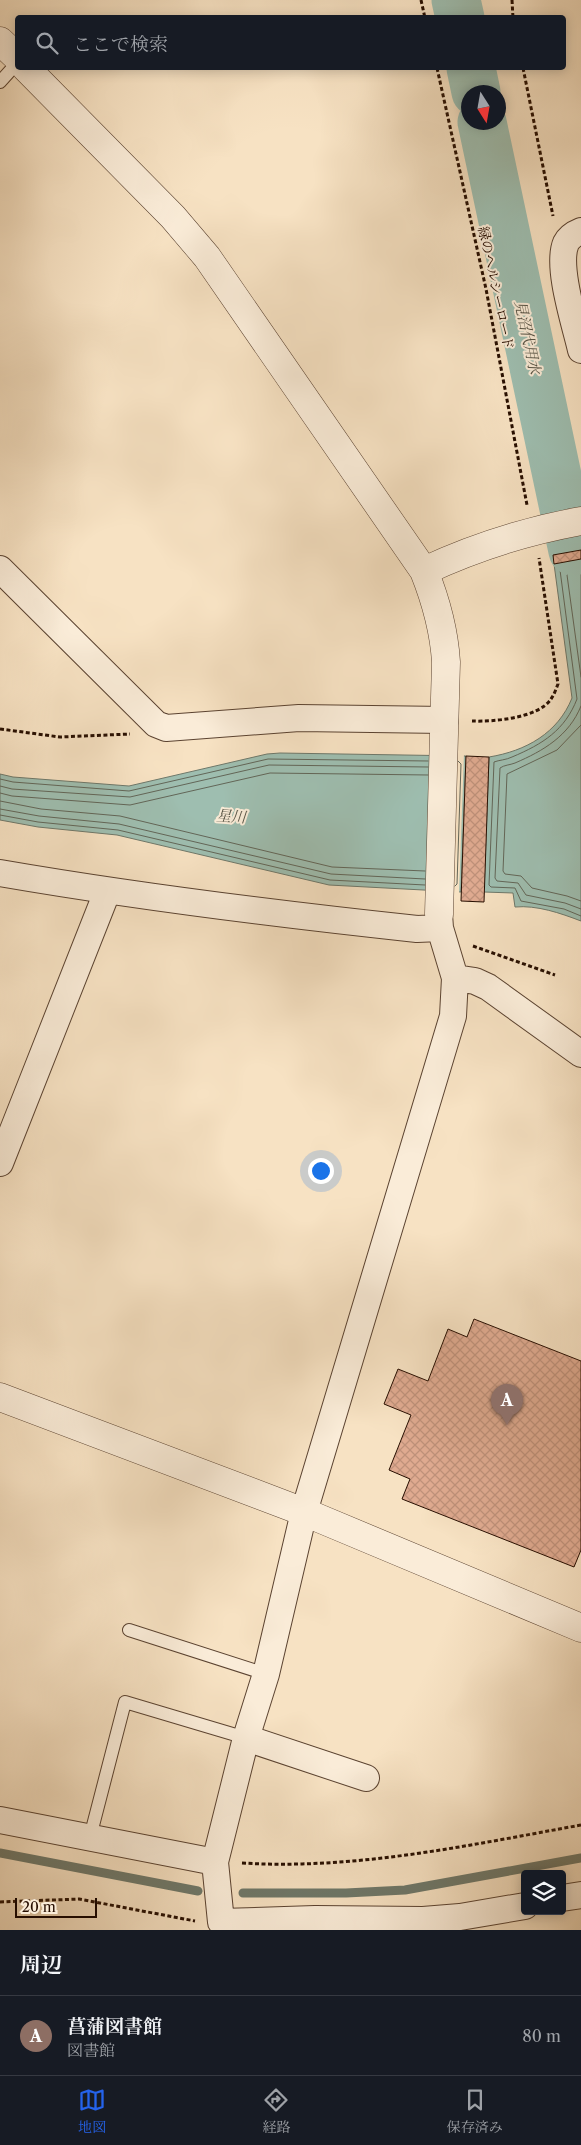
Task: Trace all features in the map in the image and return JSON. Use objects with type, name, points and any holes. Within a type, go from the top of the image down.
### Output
[{"type":"street","points":[[0,40],[15,57]]},
{"type":"street","points":[[28,70],[173,217],[206,257],[424,571],[436,600],[444,633],[446,662],[456,720],[444,751],[439,921],[455,978],[453,1016],[304,1512],[266,1674],[246,1738],[216,1869],[224,1922],[323,1925],[423,1920],[460,1917],[521,1907]]},
{"type":"street","points":[[581,231],[566,242],[571,260],[581,350]]},
{"type":"street","points":[[424,571],[537,519],[581,521]]},
{"type":"street","points":[[0,569],[156,724],[166,728],[299,718],[456,720]]},
{"type":"street","points":[[0,873],[107,892],[417,929],[439,921]]},
{"type":"street","points":[[0,1163],[107,892]]},
{"type":"street","points":[[455,978],[475,981],[488,987],[581,1054]]},
{"type":"street","points":[[0,1396],[304,1512],[581,1628]]},
{"type":"street","points":[[246,1738],[366,1778]]},
{"type":"street","points":[[0,1820],[90,1837],[216,1869]]},
{"type":"street","points":[[566,1897],[581,1895]]},
{"type":"lane","points":[[0,82],[15,64]]},
{"type":"lane","points":[[129,1630],[266,1674]]},
{"type":"lane","points":[[90,1837],[125,1702],[246,1738]]},
{"type":"path","points":[[421,0],[424,15]]},
{"type":"path","points":[[512,0],[513,15]]},
{"type":"path","name":"緑のヘルシーロード","points":[[437,70],[537,519]]},
{"type":"path","points":[[523,70],[553,219]]},
{"type":"path","points":[[456,720],[504,719],[526,715],[542,707],[550,700],[558,684],[538,554]]},
{"type":"path","points":[[0,729],[60,737],[126,736],[156,724]]},
{"type":"path","points":[[468,944],[555,975]]},
{"type":"path","points":[[216,1869],[345,1862],[581,1825]]},
{"type":"path","points":[[0,1902],[79,1899],[184,1920],[224,1922]]},
{"type":"water","points":[[581,559],[581,921],[540,908],[515,907],[513,893],[484,892],[489,757],[516,750],[539,738],[558,721],[572,698],[554,564]]},
{"type":"water","name":"星川","points":[[267,754],[466,756],[461,892],[329,885],[117,835],[38,827],[0,820],[0,774],[13,777],[129,786]]},
{"type":"pier","points":[[432,753],[464,754],[459,894],[426,892]]},
{"type":"building","points":[[581,550],[581,559],[554,564],[553,555]]},
{"type":"building","points":[[466,756],[489,757],[484,902],[461,901]]},
{"type":"building","points":[[474,1319],[581,1361],[581,1550],[574,1567],[402,1499],[410,1479],[389,1470],[411,1415],[384,1404],[398,1369],[428,1381],[448,1329],[467,1337]]},
{"type":"waterway","name":"見沼代用水","points":[[456,0],[459,15]]},
{"type":"waterway","name":"見沼代用水","points":[[471,70],[475,85]]},
{"type":"waterway","name":"見沼代用水","points":[[484,130],[573,551]]},
{"type":"waterway","points":[[0,1853],[198,1891]]},
{"type":"waterway","points":[[243,1893],[346,1893],[405,1890],[581,1858]]},
{"type":"place","name":"菖蒲図書館","points":[[507,1425]]}]
